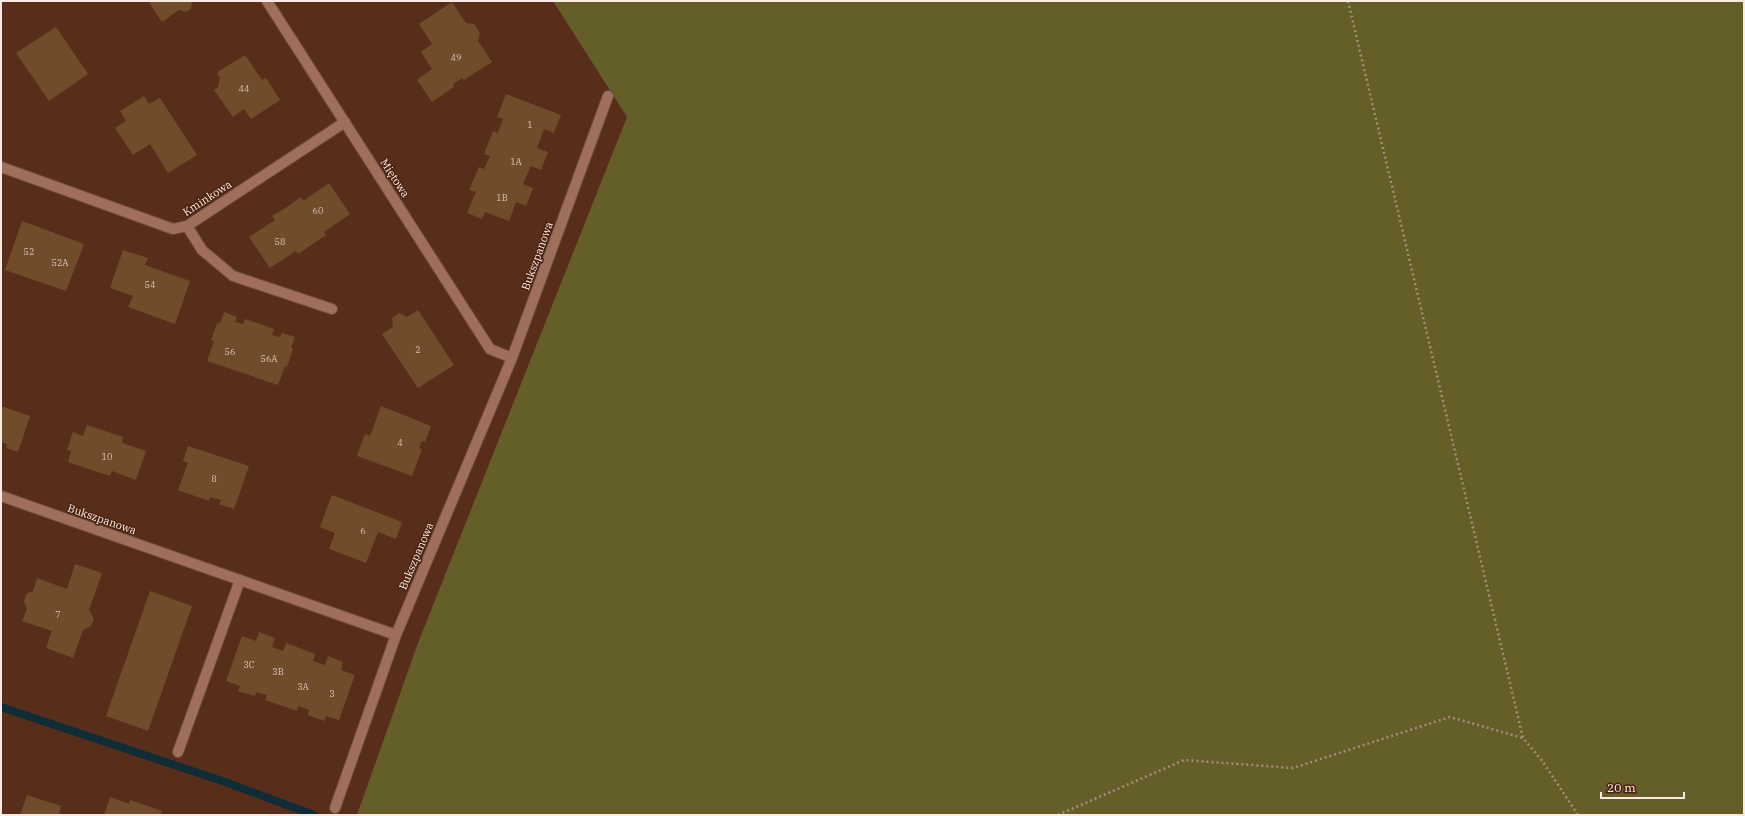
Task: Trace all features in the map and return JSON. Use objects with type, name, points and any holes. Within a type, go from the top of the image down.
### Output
[{"type":"street","name":"Miętowa","points":[[267,1],[490,349],[512,358]]},
{"type":"street","name":"Bukszpanowa","points":[[1,496],[396,635],[512,358],[608,96]]},
{"type":"street","name":"Kminkowa","points":[[1,166],[173,229],[187,226],[345,122]]},
{"type":"street","points":[[187,226],[202,250],[233,276],[332,310]]},
{"type":"street","points":[[178,752],[240,580]]},
{"type":"street","points":[[335,808],[396,635]]},
{"type":"path","points":[[1348,1],[1523,738],[1543,762],[1578,815]]},
{"type":"path","points":[[1058,815],[1184,760],[1292,768],[1450,717],[1523,738]]},
{"type":"shaded area","points":[[553,1],[1744,1],[1744,815],[357,815],[418,643],[627,117]]},
{"type":"building","points":[[148,1],[192,1],[191,9],[186,12],[179,10],[162,22]]},
{"type":"building","points":[[452,2],[466,23],[474,24],[480,33],[478,41],[492,62],[464,80],[462,78],[453,84],[454,87],[432,102],[417,80],[432,69],[421,52],[432,44],[419,24]]},
{"type":"building","points":[[56,27],[88,74],[49,101],[16,53]]},
{"type":"building","points":[[245,55],[262,80],[266,78],[280,100],[251,119],[244,109],[233,117],[214,90],[218,87],[220,78],[217,74],[219,71]]},
{"type":"building","points":[[506,94],[561,115],[554,133],[544,129],[537,148],[548,152],[541,170],[531,166],[523,184],[533,188],[526,206],[516,202],[509,221],[485,212],[482,219],[467,213],[476,192],[469,190],[479,167],[484,169],[490,156],[484,154],[493,131],[498,133],[503,119],[497,117]]},
{"type":"building","points":[[144,96],[149,104],[160,98],[197,155],[168,173],[150,144],[133,155],[115,128],[126,121],[120,111]]},
{"type":"building","points":[[329,183],[350,214],[324,232],[326,235],[298,254],[296,251],[270,268],[249,237],[275,220],[272,216],[301,197],[303,201]]},
{"type":"building","points":[[22,221],[84,244],[66,291],[5,270]]},
{"type":"building","points":[[123,250],[148,258],[145,265],[190,281],[175,324],[128,307],[133,296],[110,288]]},
{"type":"building","points":[[418,310],[454,365],[418,388],[382,334],[393,327],[392,318],[399,313],[407,317]]},
{"type":"building","points":[[224,312],[237,317],[235,322],[243,324],[245,319],[274,329],[272,335],[280,337],[282,333],[295,337],[287,367],[285,366],[278,385],[207,361],[214,341],[211,340],[217,323],[220,323]]},
{"type":"building","points":[[1,406],[30,416],[18,452],[6,448],[7,444],[1,442]]},
{"type":"building","points":[[381,406],[431,426],[425,442],[422,441],[419,448],[422,449],[412,476],[357,456],[365,434],[370,436]]},
{"type":"building","points":[[87,425],[123,437],[122,443],[146,451],[136,480],[112,471],[110,476],[68,462],[71,451],[67,450],[73,432],[83,436]]},
{"type":"building","points":[[188,446],[249,466],[234,509],[219,504],[221,500],[210,497],[209,501],[178,490],[188,463],[183,461]]},
{"type":"building","points":[[332,495],[402,522],[396,539],[378,532],[366,563],[329,549],[335,533],[320,527]]},
{"type":"building","points":[[75,564],[102,573],[89,610],[94,619],[91,626],[83,630],[73,658],[46,648],[52,631],[22,621],[27,609],[24,602],[26,594],[33,591],[37,578],[67,589]]},
{"type":"building","points":[[150,591],[192,606],[148,731],[106,716]]},
{"type":"building","points":[[259,632],[275,638],[272,647],[283,651],[286,643],[315,654],[313,661],[325,665],[328,656],[343,662],[341,670],[355,675],[339,720],[326,716],[324,721],[308,715],[309,710],[298,706],[297,711],[265,700],[267,695],[256,692],[255,696],[238,691],[240,686],[226,681],[242,636],[256,641]]},
{"type":"building","points":[[27,795],[61,806],[59,815],[20,815]]},
{"type":"building","points":[[110,797],[129,804],[130,800],[162,811],[160,815],[104,815]]},
{"type":"waterway","points":[[1,707],[225,782],[314,815]]}]
